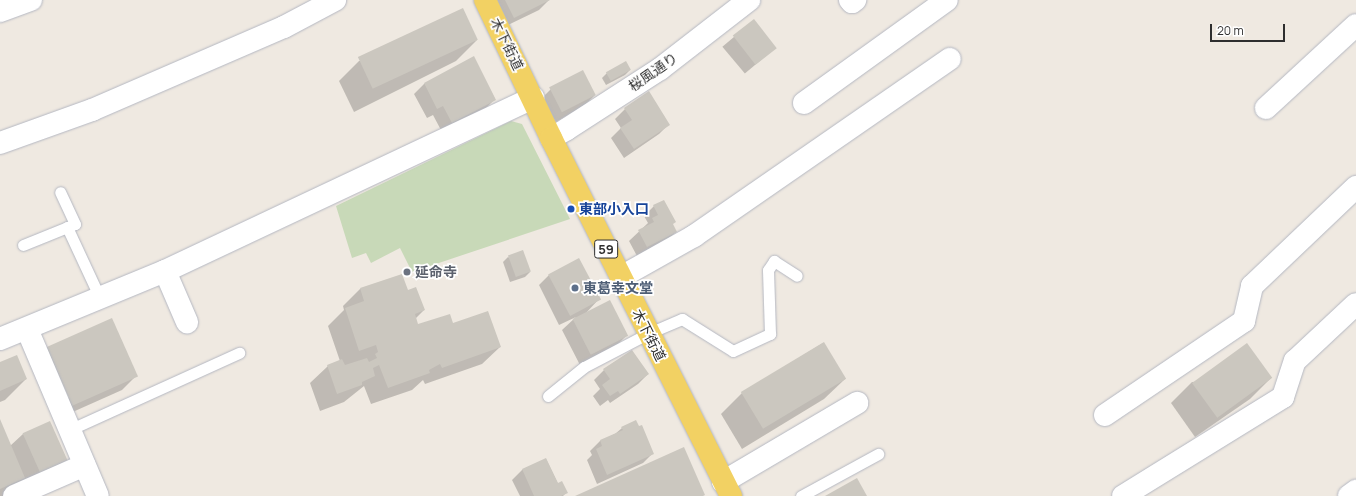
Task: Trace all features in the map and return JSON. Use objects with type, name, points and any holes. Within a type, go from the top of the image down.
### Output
[{"type":"main road","name":"木下街道","points":[[485,0],[551,138],[728,492]]},
{"type":"street","points":[[0,11],[31,0]]},
{"type":"street","points":[[0,144],[92,110],[263,36],[335,0]]},
{"type":"street","name":"桜風通り","points":[[551,138],[660,69],[749,0]]},
{"type":"street","points":[[850,0],[852,2],[855,0]]},
{"type":"street","points":[[804,103],[947,0]]},
{"type":"street","points":[[1266,108],[1356,25]]},
{"type":"street","points":[[620,277],[694,236],[950,59]]},
{"type":"street","points":[[0,339],[165,271],[533,98]]},
{"type":"street","points":[[1105,414],[1244,321],[1252,286],[1356,187]]},
{"type":"street","points":[[165,271],[187,322]]},
{"type":"street","points":[[1123,496],[1283,397],[1295,361],[1356,304]]},
{"type":"street","points":[[27,329],[98,496]]},
{"type":"street","points":[[728,492],[857,403]]},
{"type":"street","points":[[14,496],[85,465]]},
{"type":"street","points":[[1350,496],[1356,492]]},
{"type":"lane","points":[[23,245],[75,224],[60,192]]},
{"type":"lane","points":[[67,227],[100,298]]},
{"type":"lane","points":[[548,396],[584,367],[649,333],[682,319],[733,351],[770,334],[768,270],[774,261],[797,276]]},
{"type":"lane","points":[[69,430],[239,353]]},
{"type":"lane","points":[[801,496],[878,454]]},
{"type":"green space","points":[[511,121],[522,124],[570,219],[412,272],[400,248],[371,263],[366,253],[352,258],[336,206]]},
{"type":"building","points":[[505,0],[550,0],[514,18]]},
{"type":"building","points":[[463,8],[478,40],[373,89],[358,57]]},
{"type":"building","points":[[754,19],[777,48],[756,65],[733,36]]},
{"type":"building","points":[[474,56],[496,100],[452,123],[443,106],[437,109],[424,83]]},
{"type":"building","points":[[626,61],[631,70],[611,81],[606,72]]},
{"type":"building","points":[[583,70],[596,95],[562,112],[549,87]]},
{"type":"building","points":[[649,91],[670,125],[634,149],[620,128],[632,120],[624,108]]},
{"type":"building","points":[[664,200],[676,222],[673,224],[677,232],[647,247],[638,230],[654,222],[652,218],[658,215],[653,205]]},
{"type":"building","points":[[523,250],[531,272],[516,277],[508,255]]},
{"type":"building","points":[[579,258],[601,299],[570,316],[548,274]]},
{"type":"building","points":[[402,274],[408,290],[416,287],[425,310],[415,314],[418,324],[450,314],[453,323],[488,311],[501,347],[442,368],[440,364],[429,370],[430,373],[388,388],[379,365],[373,368],[375,376],[362,382],[362,385],[337,394],[327,365],[342,359],[345,365],[367,358],[369,362],[377,358],[375,354],[378,352],[376,345],[359,351],[345,308],[364,301],[360,288]]},
{"type":"building","points":[[610,300],[628,336],[591,355],[573,319]]},
{"type":"building","points":[[112,318],[138,376],[72,406],[46,347]]},
{"type":"building","points":[[824,342],[846,379],[763,429],[741,392]]},
{"type":"building","points":[[1247,343],[1272,378],[1217,418],[1192,383]]},
{"type":"building","points":[[632,350],[649,374],[620,394],[618,391],[610,396],[602,385],[610,379],[603,369]]},
{"type":"building","points":[[17,355],[27,379],[0,391],[0,362]]},
{"type":"building","points":[[0,419],[25,478],[0,489]]},
{"type":"building","points":[[636,420],[639,426],[642,425],[654,454],[607,475],[596,449],[602,446],[600,440],[623,430],[621,427]]},
{"type":"building","points":[[50,421],[67,460],[40,472],[23,433]]},
{"type":"building","points":[[684,447],[705,495],[703,496],[575,496]]},
{"type":"building","points":[[546,458],[558,483],[562,481],[568,493],[561,496],[534,496],[522,469]]},
{"type":"building","points":[[857,478],[867,496],[825,496]]},
{"type":"place","name":"東部小入口","points":[[571,209]]},
{"type":"place","name":"延命寺","points":[[407,272]]},
{"type":"place","name":"東葛幸文堂","points":[[575,288]]}]
